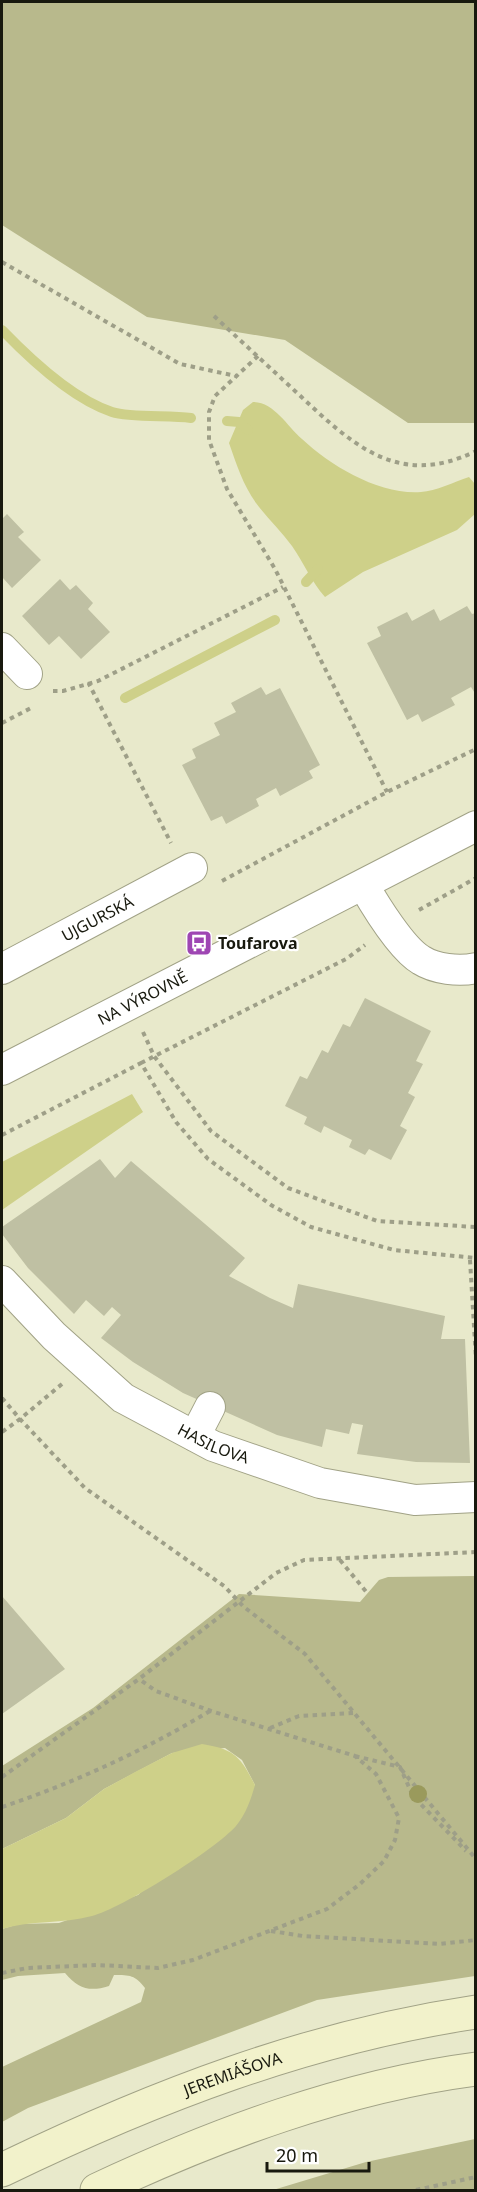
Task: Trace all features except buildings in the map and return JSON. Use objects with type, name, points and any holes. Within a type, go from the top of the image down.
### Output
[{"type":"main road","name":"JEREMIÁŠOVA","points":[[2,2170],[95,2125],[237,2070],[374,2031],[476,2012]]},
{"type":"main road","points":[[97,2190],[184,2153],[303,2109],[348,2096],[476,2069]]},
{"type":"street","points":[[2,648],[27,674]]},
{"type":"street","name":"NA VÝROVNĚ","points":[[2,1070],[364,886],[476,826]]},
{"type":"street","name":"UJGURSKÁ","points":[[2,969],[188,870]]},
{"type":"street","points":[[364,886],[391,925],[420,960],[447,969],[476,968]]},
{"type":"street","name":"HASILOVA","points":[[2,1281],[54,1336],[123,1398],[213,1446],[320,1483],[415,1500],[476,1497]]},
{"type":"street","points":[[195,1436],[210,1407]]},
{"type":"path","points":[[2,262],[180,364],[236,376]]},
{"type":"path","points":[[214,316],[340,433],[375,456],[396,463],[418,465],[458,460],[476,451]]},
{"type":"path","points":[[258,356],[211,404],[209,440],[227,489],[283,587],[387,792]]},
{"type":"path","points":[[27,674],[42,690],[63,691],[89,684],[283,587]]},
{"type":"path","points":[[89,684],[188,870]]},
{"type":"path","points":[[257,862],[387,792],[476,749]]},
{"type":"path","points":[[2,1135],[346,959],[391,925],[476,878]]},
{"type":"path","points":[[131,1004],[154,1056],[211,1131],[288,1188],[377,1221],[476,1227]]},
{"type":"path","points":[[141,1063],[176,1122],[208,1159],[271,1205],[311,1227],[394,1250],[470,1260],[476,1258]]},
{"type":"path","points":[[470,1260],[476,1359]]},
{"type":"path","points":[[2,1432],[86,1365]]},
{"type":"path","points":[[2,1398],[85,1488],[224,1586],[305,1654],[476,1860]]},
{"type":"path","points":[[2,1777],[139,1678],[276,1573],[304,1560],[476,1552]]},
{"type":"path","points":[[339,1559],[368,1594]]},
{"type":"path","points":[[139,1678],[156,1691],[211,1711],[355,1756],[400,1767]]},
{"type":"path","points":[[2,1807],[33,1797],[141,1749],[211,1711]]},
{"type":"path","points":[[269,1728],[299,1716],[355,1713]]},
{"type":"path","points":[[2,1973],[27,1968],[97,1965],[158,1968],[193,1960],[327,1909],[384,1862],[395,1840],[399,1818],[376,1774],[355,1756]]},
{"type":"path","points":[[400,1767],[413,1796],[476,1860]]},
{"type":"path","points":[[270,1931],[303,1936],[440,1944],[476,1940]]},
{"type":"path","points":[[416,2190],[476,2177]]},
{"type":"shaded area","points":[[2,2],[475,2],[475,423],[408,423],[285,340],[147,317],[2,225]]},
{"type":"shaded area","points":[[253,402],[261,403],[274,410],[302,439],[327,459],[373,484],[405,492],[421,492],[469,477],[475,484],[475,514],[457,530],[363,572],[325,597],[292,546],[256,503],[237,466],[229,443],[243,410]]},
{"type":"shaded area","points":[[132,1094],[143,1112],[2,1210],[2,1162]]},
{"type":"shaded area","points":[[475,1576],[475,1976],[317,2000],[28,2108],[2,2122],[2,2067],[141,2002],[145,1988],[135,1978],[124,1975],[114,1975],[109,1986],[96,1989],[80,1986],[65,1973],[18,1976],[2,1980],[2,1929],[19,1924],[59,1923],[138,1895],[255,1785],[242,1760],[225,1748],[172,1753],[104,1789],[66,1818],[2,1849],[2,1766],[93,1708],[239,1594],[360,1602],[379,1580],[388,1577]]},
{"type":"shaded area","points":[[202,1744],[222,1748],[235,1756],[245,1767],[255,1785],[250,1801],[236,1826],[189,1863],[145,1891],[106,1911],[81,1918],[24,1924],[2,1929],[2,1849],[66,1818],[104,1789],[137,1771],[172,1753]]},
{"type":"shaded area","points":[[475,2139],[475,2190],[273,2190],[366,2162]]},
{"type":"waterway","points":[[2,330],[52,377],[97,406],[120,414],[191,418]]},
{"type":"waterway","points":[[227,421],[239,422],[248,430]]},
{"type":"waterway","points":[[306,582],[318,569]]},
{"type":"waterway","points":[[125,698],[275,620]]},
{"type":"place","name":"Toufarova","points":[[199,943]]}]
